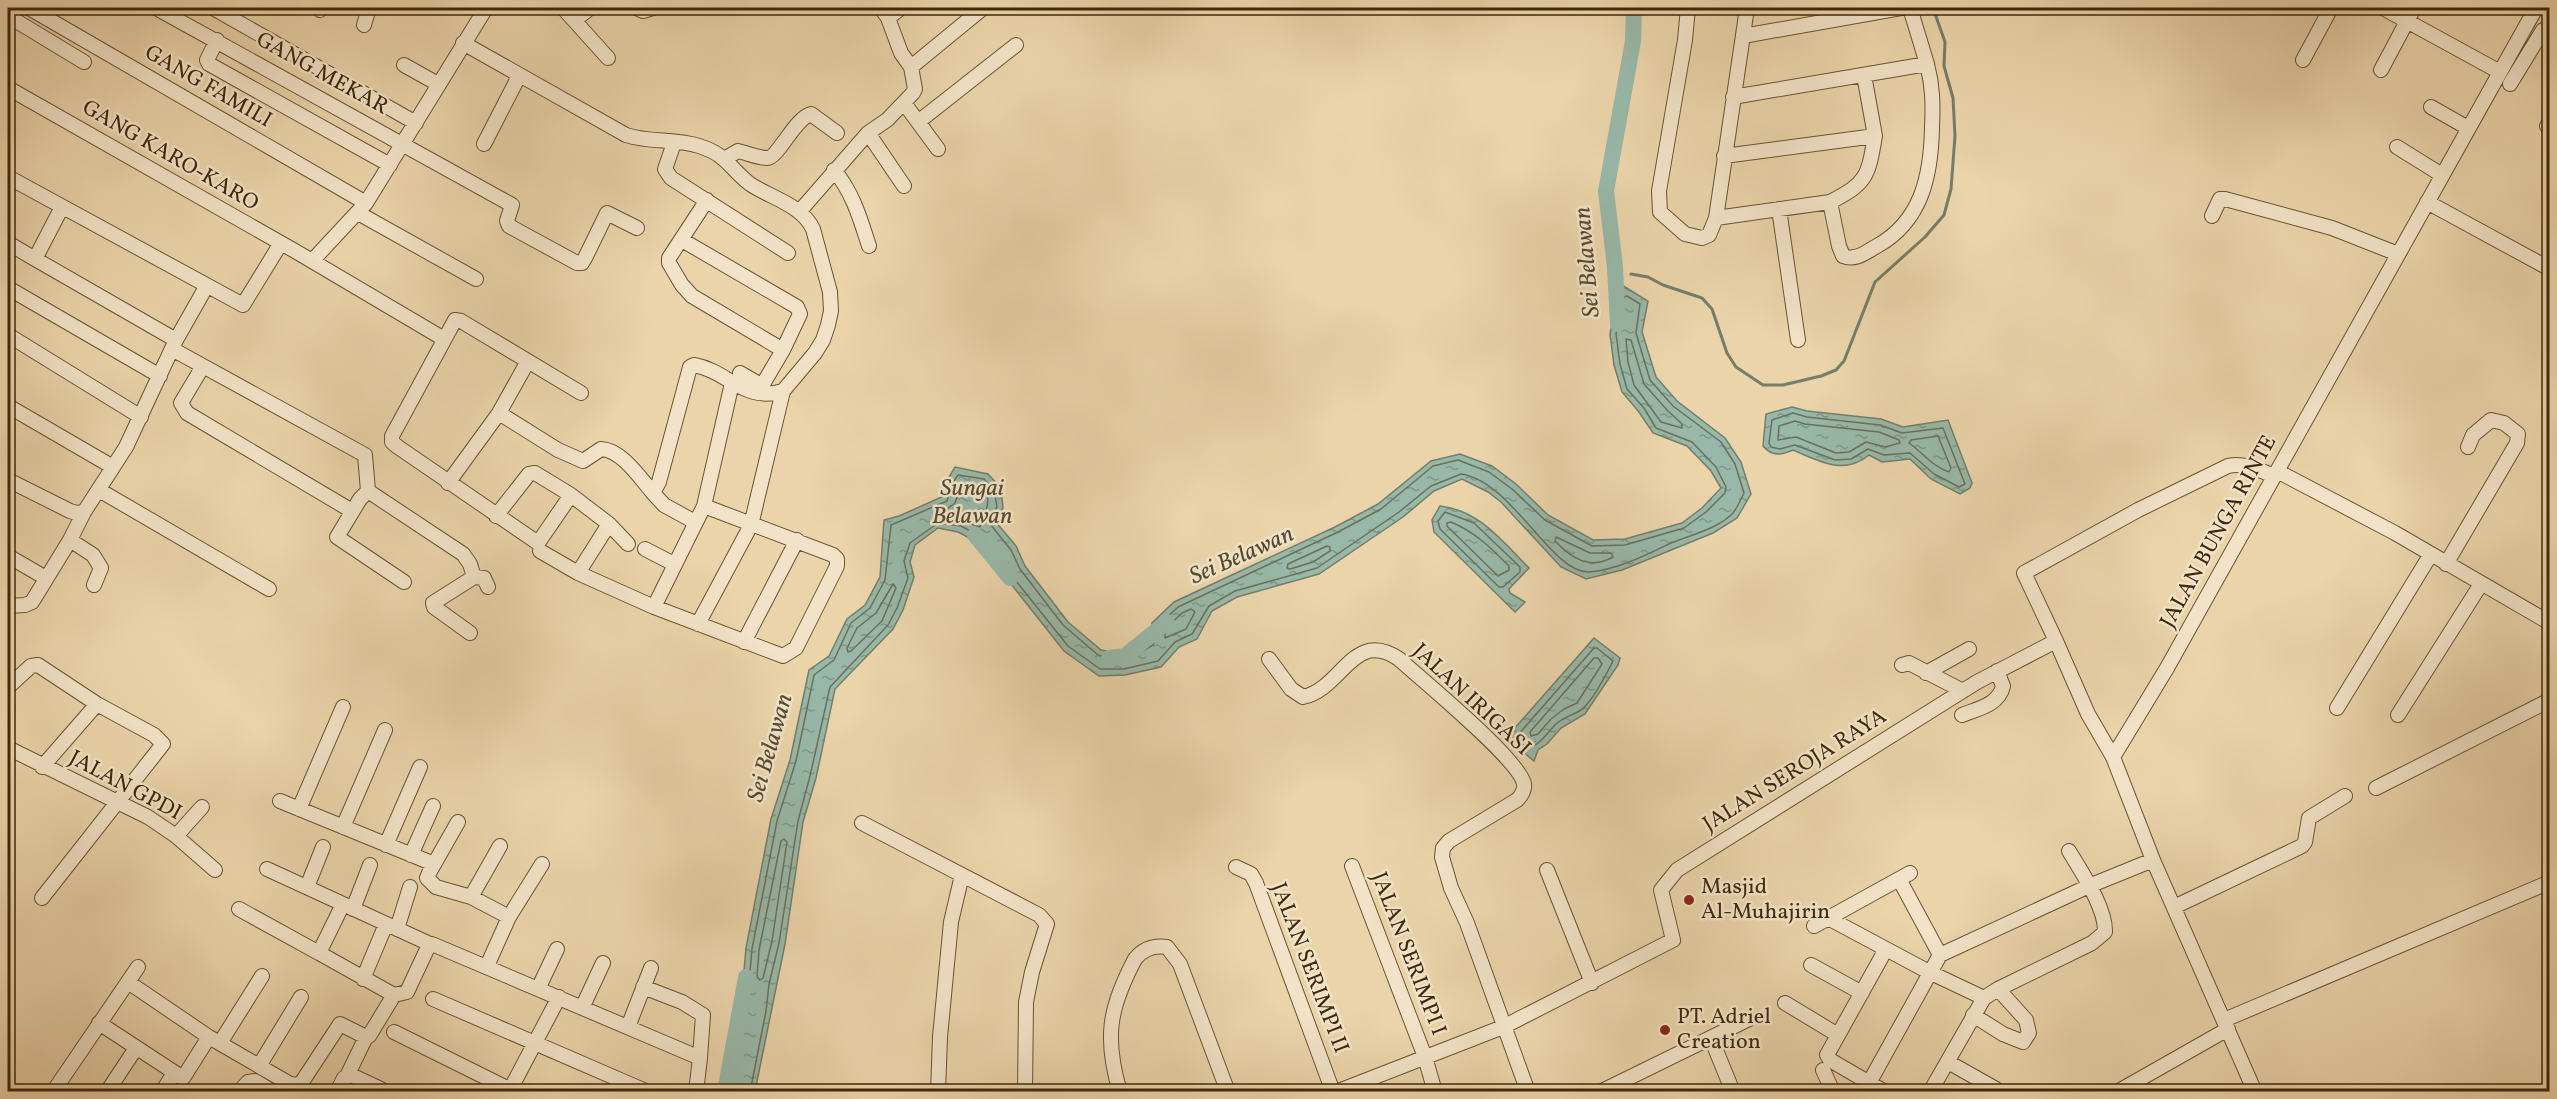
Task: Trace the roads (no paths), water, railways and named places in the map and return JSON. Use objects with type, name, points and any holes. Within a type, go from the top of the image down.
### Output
[{"type":"street","name":"GANG FAMILI","points":[[29,8],[476,279]]},
{"type":"street","name":"GANG MEKAR","points":[[156,8],[512,205],[507,221],[509,226],[577,263],[582,263],[607,213],[637,228]]},
{"type":"street","points":[[213,8],[416,123]]},
{"type":"street","points":[[364,25],[369,8]]},
{"type":"street","points":[[312,261],[362,208],[486,8]]},
{"type":"street","points":[[563,8],[608,58]]},
{"type":"street","points":[[575,20],[590,8]]},
{"type":"street","points":[[637,8],[643,11],[653,8]]},
{"type":"street","points":[[799,212],[868,133],[887,120],[915,88],[911,67],[897,46],[885,13],[901,8]]},
{"type":"street","points":[[911,67],[983,8]]},
{"type":"street","points":[[1688,8],[1685,40],[1659,191],[1660,212],[1685,234],[1696,238],[1709,235],[1716,218],[1747,8]]},
{"type":"street","points":[[1743,36],[1901,8]]},
{"type":"street","points":[[1830,202],[1839,246],[1843,256],[1850,259],[1882,243],[1905,224],[1920,201],[1932,160],[1933,87],[1910,8]]},
{"type":"street","points":[[2303,60],[2331,8]]},
{"type":"street","points":[[2383,8],[2500,72]]},
{"type":"street","points":[[2381,70],[2414,8]]},
{"type":"street","points":[[2510,84],[2546,32],[2532,14]]},
{"type":"street","name":"JALAN BUNGA RINTE","points":[[2113,757],[2167,668],[2532,14]]},
{"type":"street","points":[[8,16],[84,62]]},
{"type":"street","points":[[217,40],[207,60],[209,64],[390,165]]},
{"type":"street","points":[[464,43],[626,135],[642,140],[684,142],[726,158],[750,183],[809,220],[813,229],[830,292],[831,312],[823,340],[783,391],[752,525],[698,624]]},
{"type":"street","points":[[918,122],[1016,45]]},
{"type":"street","points":[[1733,97],[1927,64]]},
{"type":"street","points":[[404,65],[438,84]]},
{"type":"street","points":[[1716,218],[1830,202],[1861,183],[1870,164],[1875,136],[1864,75]]},
{"type":"street","points":[[484,144],[519,76]]},
{"type":"street","name":"GANG KARO-KARO","points":[[8,87],[444,339]]},
{"type":"street","points":[[904,103],[938,149]]},
{"type":"street","points":[[2431,106],[2468,128]]},
{"type":"street","points":[[726,158],[738,151],[768,158],[773,157],[806,115],[812,114],[837,133]]},
{"type":"street","points":[[868,133],[904,186]]},
{"type":"street","points":[[1724,156],[1875,136]]},
{"type":"street","points":[[674,143],[666,159],[666,172],[671,178],[788,253]]},
{"type":"street","points":[[2397,147],[2442,175]]},
{"type":"street","points":[[834,170],[846,184],[856,204],[869,246]]},
{"type":"street","points":[[8,177],[206,287],[243,305],[281,243]]},
{"type":"street","points":[[2212,216],[2220,199],[2225,199],[2332,228],[2398,254]]},
{"type":"street","points":[[707,200],[669,262],[682,285],[692,296],[783,351]]},
{"type":"street","points":[[2427,202],[2550,269]]},
{"type":"street","points":[[35,259],[62,207]]},
{"type":"street","points":[[1779,209],[1798,340]]},
{"type":"street","points":[[652,493],[659,482],[690,367],[694,365],[705,367],[736,378],[763,384],[783,351],[800,314],[797,307],[682,240]]},
{"type":"street","points":[[8,243],[174,345],[203,366],[363,453],[366,457],[368,491],[339,532],[339,539],[404,582]]},
{"type":"street","points":[[8,606],[25,605],[32,602],[141,417],[174,345],[206,287]]},
{"type":"street","points":[[8,288],[160,376]]},
{"type":"street","points":[[571,495],[538,543],[398,447],[392,442],[392,436],[453,322],[458,319],[581,393]]},
{"type":"street","points":[[8,335],[141,417]]},
{"type":"street","points":[[448,483],[499,413],[528,361]]},
{"type":"street","points":[[203,366],[181,403],[187,413],[352,511]]},
{"type":"street","points":[[736,378],[759,395],[771,395],[783,391]]},
{"type":"street","points":[[654,608],[694,522],[704,506],[736,378]]},
{"type":"street","points":[[8,406],[113,467]]},
{"type":"street","points":[[499,413],[558,450],[583,461],[601,449],[610,451],[630,465],[664,505],[694,522]]},
{"type":"street","points":[[2446,564],[2517,443],[2518,434],[2504,423],[2491,420],[2474,435],[2468,447]]},
{"type":"street","points":[[2255,1092],[2153,860],[2113,757],[2088,714],[2024,573],[2138,510],[2228,466],[2237,464],[2276,474],[2431,554],[2550,623]]},
{"type":"street","points":[[496,516],[529,474],[535,473],[571,495],[609,524],[628,544]]},
{"type":"street","points":[[8,480],[70,511],[84,512]]},
{"type":"street","points":[[99,490],[269,590]]},
{"type":"street","points":[[368,491],[464,554],[472,571],[484,578],[488,587]]},
{"type":"street","points":[[540,551],[578,573],[654,608],[783,656],[796,648],[838,562],[833,555],[704,506]]},
{"type":"street","points":[[578,573],[609,524]]},
{"type":"street","points":[[70,540],[93,555],[101,568],[94,585]]},
{"type":"street","points":[[744,642],[796,540]]},
{"type":"street","points":[[645,549],[674,564]]},
{"type":"street","points":[[2337,708],[2431,554]]},
{"type":"street","points":[[8,556],[39,574]]},
{"type":"street","points":[[470,633],[434,607],[433,603],[472,571]]},
{"type":"street","points":[[2398,715],[2481,584]]},
{"type":"street","name":"JALAN SEROJA RAYA","points":[[1334,1092],[1503,1027],[1673,940],[1661,898],[1661,890],[1677,870],[1963,691],[2056,641]]},
{"type":"street","name":"JALAN IRIGASI","points":[[1269,660],[1291,689],[1303,697],[1314,695],[1358,656],[1373,649],[1387,651],[1500,750],[1519,772],[1524,784],[1523,794],[1517,800],[1449,841],[1443,848],[1442,857],[1451,888],[1467,924],[1528,1092]]},
{"type":"street","points":[[1926,673],[1969,649]]},
{"type":"street","points":[[1902,665],[1909,663],[1963,691]]},
{"type":"street","points":[[8,687],[31,666],[38,665],[97,704],[154,735],[163,744],[119,803],[42,898]]},
{"type":"street","points":[[1962,715],[1988,705],[1999,696],[2003,686],[1997,671]]},
{"type":"street","points":[[2376,788],[2550,700]]},
{"type":"street","points":[[42,767],[97,704]]},
{"type":"street","points":[[299,809],[343,707]]},
{"type":"street","points":[[343,827],[385,730]]},
{"type":"street","name":"JALAN GPDI","points":[[8,748],[42,767],[148,817],[176,836],[215,870]]},
{"type":"street","points":[[386,845],[420,767]]},
{"type":"street","points":[[2174,907],[2302,846],[2306,842],[2309,818],[2345,796]]},
{"type":"street","points":[[280,801],[434,864]]},
{"type":"street","points":[[411,855],[434,806]]},
{"type":"street","points":[[176,836],[202,807]]},
{"type":"street","points":[[458,822],[427,878],[431,883],[471,897],[509,917]]},
{"type":"street","points":[[862,823],[1039,915],[1047,924],[1032,972],[1026,1002],[1024,1092]]},
{"type":"street","points":[[471,897],[500,846]]},
{"type":"street","points":[[307,887],[323,847]]},
{"type":"street","points":[[1930,1092],[1984,998],[2100,938],[2105,932],[2105,926],[2089,886],[2069,851]]},
{"type":"street","points":[[1869,1083],[1940,955],[2089,886],[2153,860]]},
{"type":"street","points":[[487,966],[509,917],[542,864]]},
{"type":"street","points":[[319,953],[370,865]]},
{"type":"street","name":"JALAN SERIMPI I","points":[[1353,866],[1425,1057],[1435,1092]]},
{"type":"street","name":"JALAN SERIMPI II","points":[[1236,867],[1251,874],[1256,883],[1334,1092]]},
{"type":"street","points":[[267,869],[391,927],[700,1058]]},
{"type":"street","points":[[1547,870],[1592,983]]},
{"type":"street","points":[[938,1092],[940,1037],[951,922],[962,874]]},
{"type":"street","points":[[1814,926],[1904,876],[1940,955]]},
{"type":"street","points":[[2117,1092],[2226,1025],[2550,882]]},
{"type":"street","points":[[363,979],[410,887]]},
{"type":"street","points":[[239,909],[394,995],[407,992],[430,944]]},
{"type":"street","points":[[1830,919],[1929,972],[1984,998]]},
{"type":"street","points":[[1120,1092],[1112,1062],[1113,1009],[1135,959],[1140,953],[1157,945],[1167,947],[1180,964],[1228,1092]]},
{"type":"street","points":[[538,988],[556,949]]},
{"type":"street","points":[[1886,949],[1838,1035],[1828,1058],[1886,1092]]},
{"type":"street","points":[[582,1008],[603,963]]},
{"type":"street","points":[[1811,964],[1862,993]]},
{"type":"street","points":[[53,1092],[138,967]]},
{"type":"street","points":[[628,1028],[651,968]]},
{"type":"street","points":[[99,1023],[183,1078],[215,1040],[262,976]]},
{"type":"street","points":[[128,982],[215,1040],[290,1084],[300,1084],[340,1024],[366,1037]]},
{"type":"street","points":[[643,987],[682,1002],[703,1016],[696,1092]]},
{"type":"street","points":[[1973,1015],[2003,1034],[2023,1042],[2028,1033],[2025,1020],[1998,989]]},
{"type":"street","points":[[337,1092],[366,1037],[369,1036],[394,995]]},
{"type":"street","points":[[259,1066],[301,997]]},
{"type":"street","points":[[394,1032],[511,1091],[558,997]]},
{"type":"street","points":[[433,999],[648,1092]]},
{"type":"street","points":[[1785,1003],[1838,1035]]},
{"type":"street","points":[[1600,1092],[1749,1019]]},
{"type":"street","points":[[1711,1038],[1732,1092]]},
{"type":"street","points":[[107,1092],[136,1048]]},
{"type":"street","points":[[1948,1062],[1995,1089]]},
{"type":"street","points":[[1823,1070],[1833,1092]]},
{"type":"street","points":[[162,1092],[174,1073]]},
{"type":"street","points":[[347,1076],[351,1075],[387,1092]]},
{"type":"street","points":[[1631,1077],[1636,1092]]},
{"type":"street","points":[[239,1092],[248,1082],[255,1081],[273,1092]]},
{"type":"water","name":"Sungai Belawan","points":[[1620,284],[1648,301],[1642,332],[1656,377],[1677,401],[1725,438],[1741,462],[1751,494],[1737,518],[1713,533],[1622,570],[1586,579],[1561,567],[1501,502],[1488,492],[1462,479],[1434,491],[1403,517],[1319,574],[1237,597],[1212,611],[1197,639],[1179,647],[1161,667],[1125,675],[1099,676],[1064,651],[1011,584],[992,555],[979,543],[958,532],[938,528],[915,545],[910,562],[914,577],[903,610],[893,629],[835,689],[816,778],[803,822],[785,944],[755,1091],[725,1091],[741,1004],[746,948],[771,819],[790,760],[809,670],[829,656],[847,619],[865,605],[880,577],[884,520],[899,516],[944,496],[946,482],[955,467],[988,474],[1001,488],[1003,508],[995,521],[1016,546],[1025,566],[1068,622],[1101,650],[1125,655],[1148,641],[1152,623],[1174,602],[1335,527],[1378,504],[1431,461],[1460,454],[1492,466],[1516,484],[1548,515],[1593,540],[1625,539],[1682,523],[1702,508],[1721,488],[1711,471],[1687,446],[1653,433],[1622,392],[1614,365],[1610,334]]},
{"type":"water","points":[[1792,407],[1807,411],[1881,419],[1903,427],[1948,420],[1972,483],[1970,488],[1960,494],[1931,479],[1910,459],[1882,462],[1869,455],[1850,465],[1841,466],[1822,462],[1793,450],[1781,454],[1770,452],[1763,446],[1766,414]]},
{"type":"water","points":[[1440,506],[1467,514],[1478,521],[1500,538],[1529,568],[1509,589],[1510,593],[1525,602],[1515,612],[1434,532],[1432,520]]},
{"type":"water","points":[[1594,638],[1620,658],[1618,665],[1585,714],[1561,728],[1547,744],[1538,750],[1534,761],[1506,738]]},
{"type":"waterway","name":"Sei Belawan","points":[[1618,324],[1615,267],[1606,191],[1633,41],[1634,8]]},
{"type":"waterway","points":[[1631,274],[1648,277],[1663,285],[1702,298],[1712,309],[1727,353],[1736,367],[1763,385],[1783,385],[1836,370],[1844,361],[1875,282],[1925,237],[1944,215],[1951,189],[1955,136],[1953,98],[1944,66],[1945,42],[1933,8]]},
{"type":"waterway","name":"Sei Belawan","points":[[975,535],[1010,578]]},
{"type":"waterway","name":"Sei Belawan","points":[[1109,658],[1125,656],[1167,622]]},
{"type":"waterway","name":"Sei Belawan","points":[[725,1092],[746,977]]},
{"type":"place","name":"Masjid Al-Muhajirin","points":[[1689,900]]},
{"type":"place","name":"PT. Adriel Creation","points":[[1665,1030]]}]
